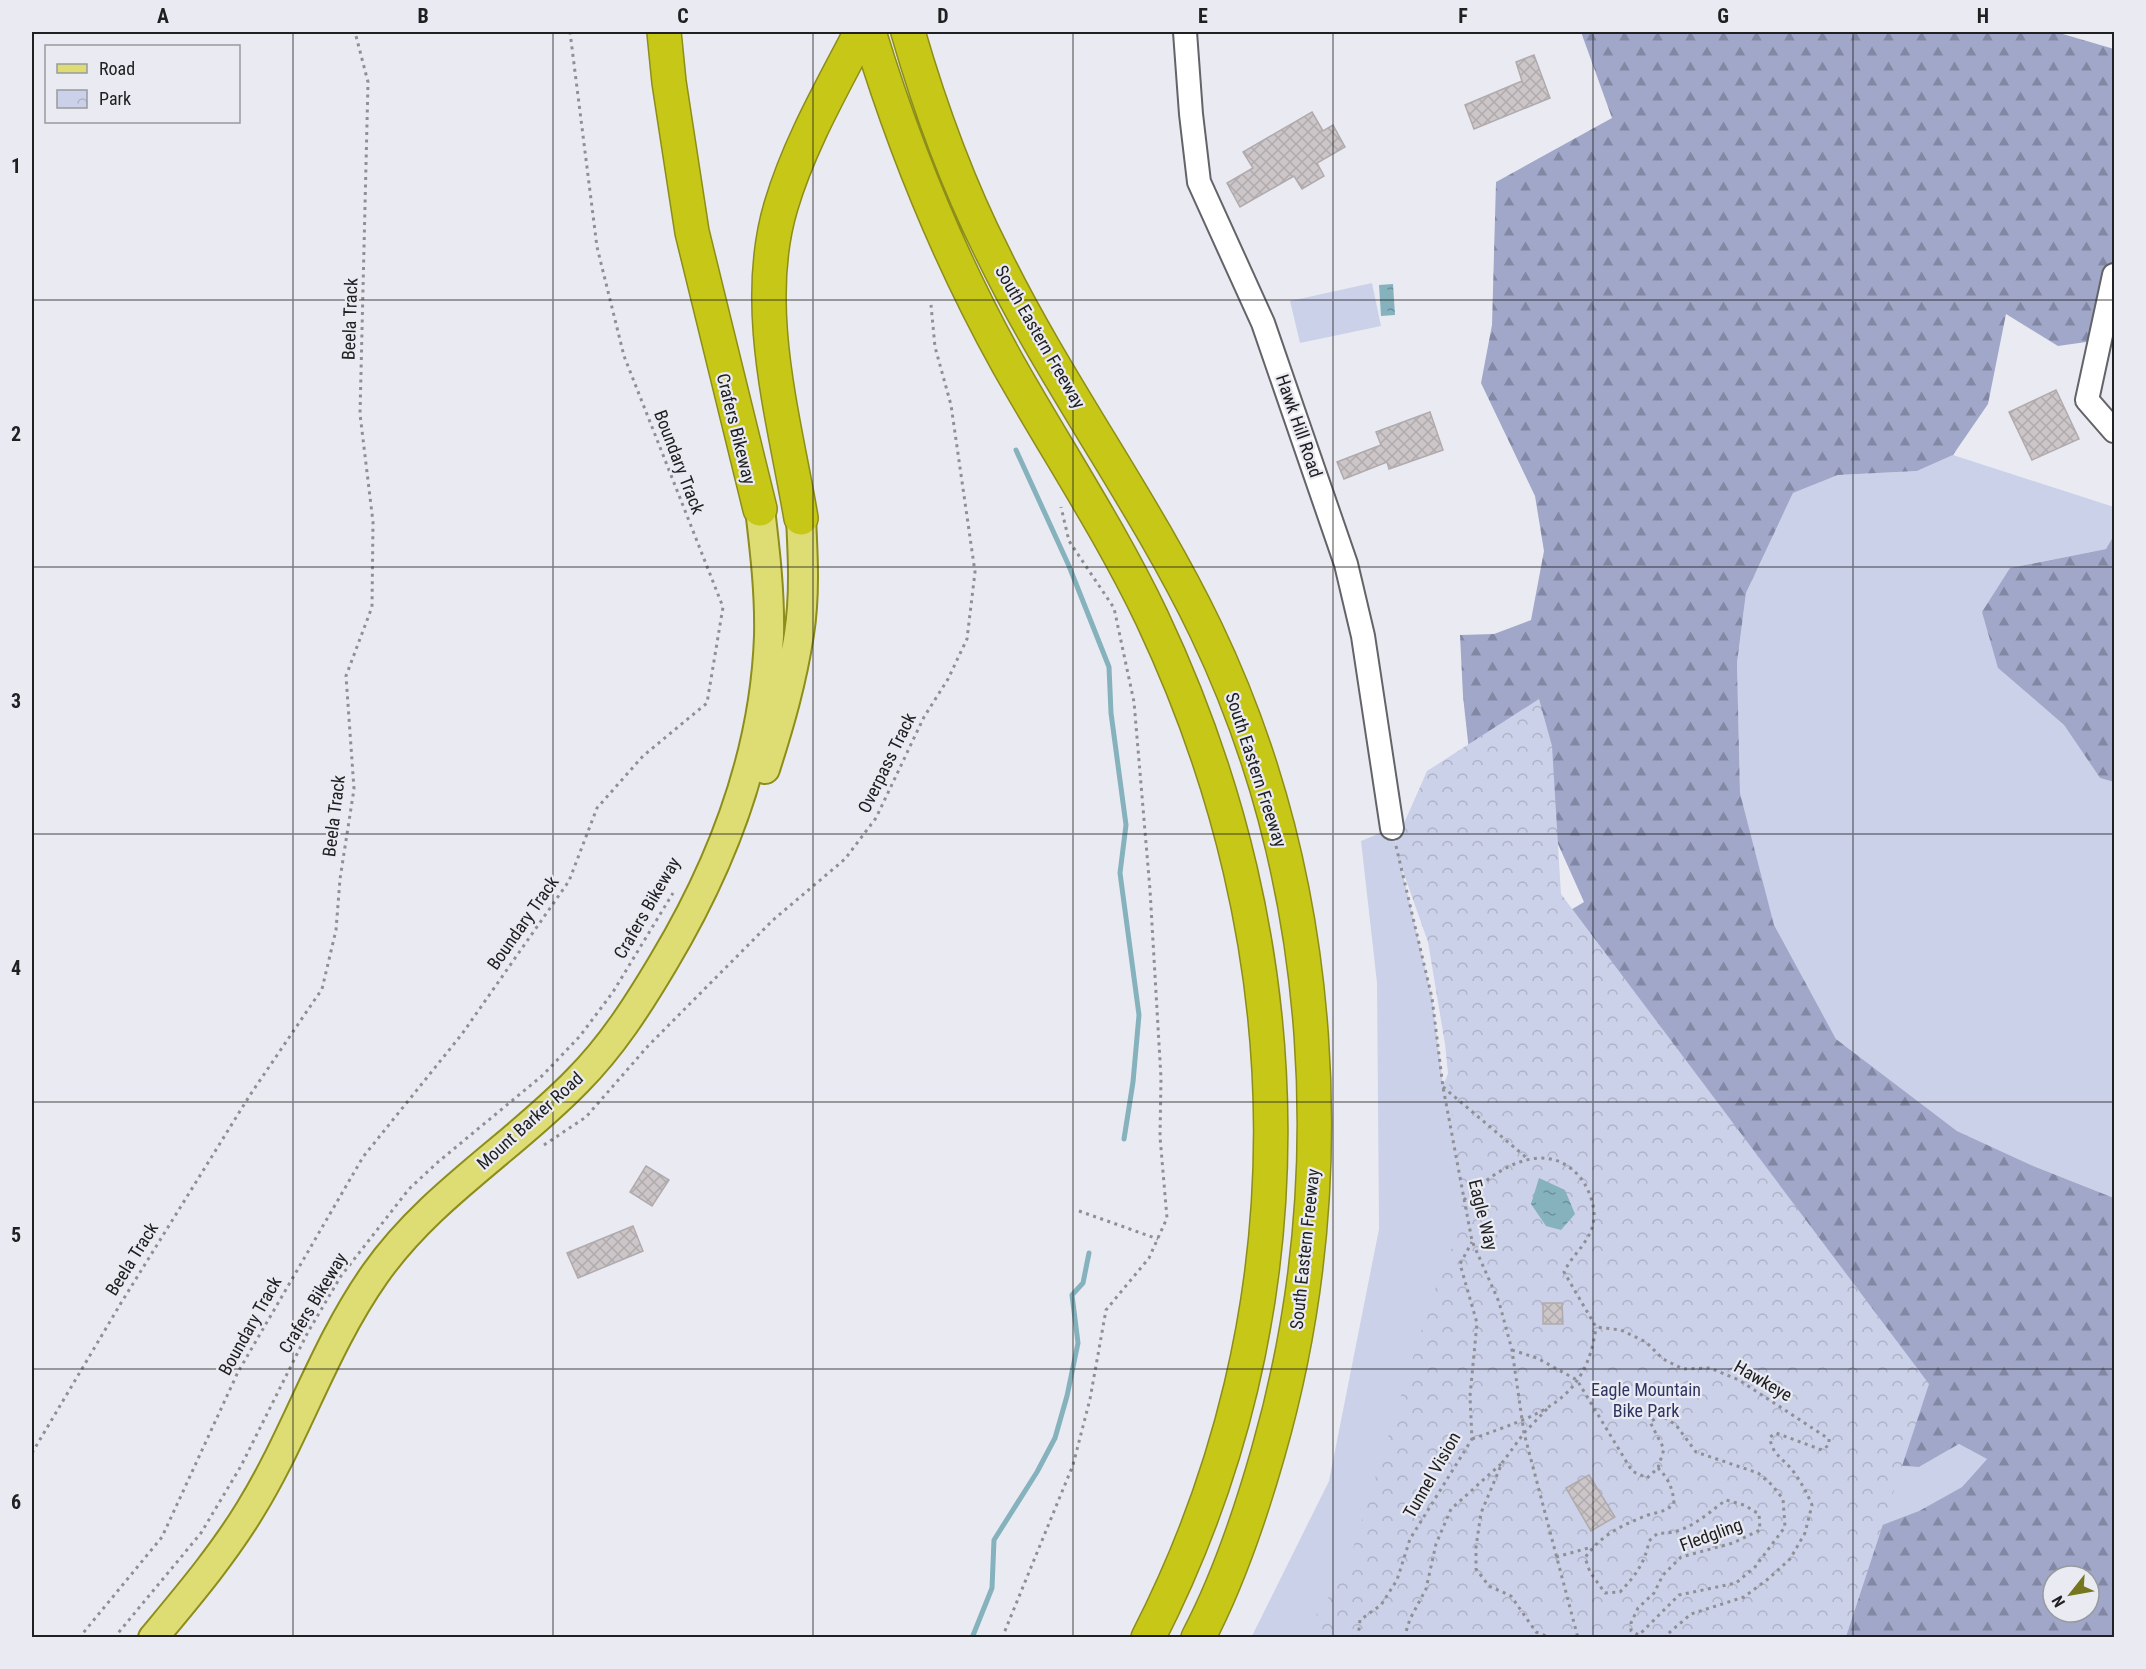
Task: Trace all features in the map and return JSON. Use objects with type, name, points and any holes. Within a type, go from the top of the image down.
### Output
[{"type":"highway","points":[[664,32],[669,82],[692,232],[760,509]]},
{"type":"highway","points":[[801,518],[773,352],[770,316],[771,254],[780,207],[815,121],[861,32]]},
{"type":"highway","name":"South Eastern Freeway","points":[[869,32],[888,94],[920,183],[961,273],[1006,361],[1105,528],[1150,616],[1192,707],[1224,803],[1248,898],[1265,997],[1271,1095],[1270,1194],[1259,1293],[1240,1393],[1213,1488],[1173,1588],[1148,1638]]},
{"type":"highway","name":"South Eastern Freeway","points":[[908,32],[920,75],[955,168],[993,256],[1040,342],[1141,509],[1207,632],[1243,720],[1273,813],[1294,910],[1309,1010],[1315,1109],[1313,1208],[1302,1306],[1283,1404],[1245,1533],[1198,1638]]},
{"type":"main road","name":"Mount Barker Road","points":[[153,1638],[219,1558],[251,1509],[346,1318],[376,1273],[416,1223],[441,1199],[519,1134],[578,1080],[614,1038],[637,1006],[691,914],[716,866],[740,800],[753,752],[769,635],[768,585],[760,509]]},
{"type":"main road","name":"Mount Barker Road","points":[[165,1638],[226,1565],[258,1515],[341,1352],[388,1271],[456,1198],[564,1108],[605,1069],[639,1024],[717,888],[748,822],[785,707],[800,633],[803,572],[801,518]]},
{"type":"street","name":"Hawk Hill Road","points":[[1185,32],[1199,182],[1263,323],[1346,564],[1363,636],[1392,828]]},
{"type":"street","points":[[2115,275],[2087,400],[2115,431]]},
{"type":"path","name":"Beela Track","points":[[32,1453],[121,1302],[237,1115],[322,989],[334,940],[340,879],[354,789],[346,676],[372,607],[373,522],[360,414],[368,82],[355,32]]},
{"type":"path","name":"Boundary Track","points":[[79,1638],[162,1537],[238,1372],[351,1177],[363,1157],[462,1034],[569,881],[597,808],[643,756],[707,703],[723,607],[624,356],[597,247],[570,32]]},
{"type":"path","name":"Overpass Track","points":[[519,1146],[531,1148],[547,1144],[586,1117],[648,1046],[773,920],[845,859],[876,818],[924,717],[948,679],[967,639],[975,572],[951,405],[935,347],[930,305]]},
{"type":"path","points":[[1002,1638],[1073,1465],[1090,1399],[1106,1310],[1149,1258],[1167,1218],[1160,1137],[1161,1078],[1149,890],[1134,702],[1114,608],[1069,541],[1060,505]]},
{"type":"path","name":"Eagle Way","points":[[1392,828],[1432,998],[1443,1087],[1472,1241],[1498,1302],[1512,1350],[1521,1421],[1578,1638]]},
{"type":"path","name":"Crafers Bikeway","points":[[114,1638],[201,1533],[241,1466],[308,1332],[341,1276],[410,1189],[438,1162],[543,1076],[580,1036],[613,992],[675,889]]},
{"type":"path","points":[[1443,1087],[1528,1159]]},
{"type":"path","points":[[1464,1200],[1497,1172],[1528,1159],[1546,1158],[1567,1163],[1585,1182],[1594,1216],[1585,1245],[1570,1259],[1564,1272],[1596,1326],[1590,1361],[1569,1392],[1547,1409],[1524,1433],[1502,1463],[1481,1513],[1476,1569],[1489,1586],[1511,1596],[1536,1632],[1537,1638]]},
{"type":"path","points":[[1079,1211],[1158,1239]]},
{"type":"path","name":"Tunnel Vision","points":[[1358,1638],[1360,1620],[1381,1605],[1397,1580],[1410,1539],[1472,1438],[1470,1396],[1477,1323],[1460,1264],[1472,1241]]},
{"type":"path","name":"Hawkeye","points":[[1596,1326],[1621,1330],[1646,1342],[1663,1359],[1683,1369],[1710,1368],[1739,1380],[1829,1439],[1829,1445],[1822,1450],[1776,1433],[1770,1437],[1770,1445],[1779,1459],[1791,1468],[1812,1504],[1805,1533],[1790,1559],[1744,1597],[1691,1614],[1663,1638]]},
{"type":"path","points":[[1512,1350],[1537,1358],[1577,1380],[1632,1471],[1647,1478],[1658,1468]]},
{"type":"path","points":[[1472,1438],[1521,1421],[1547,1409]]},
{"type":"path","name":"Fledgling","points":[[1661,1415],[1676,1425],[1696,1452],[1758,1473],[1773,1485],[1783,1499],[1785,1527],[1755,1567],[1736,1583],[1679,1595],[1646,1631],[1638,1635],[1631,1631],[1631,1623],[1638,1608],[1654,1593],[1663,1575],[1681,1557],[1744,1539],[1760,1530],[1759,1514],[1744,1505],[1726,1500],[1691,1526],[1674,1534],[1658,1533],[1649,1541],[1646,1556],[1637,1573],[1620,1592],[1605,1593],[1598,1585],[1585,1558],[1592,1547],[1608,1534],[1634,1521],[1664,1512],[1674,1504],[1673,1491],[1667,1477],[1658,1468],[1664,1449],[1650,1422],[1661,1415]]},
{"type":"path","name":"Tunnel Vision","points":[[1404,1638],[1410,1619],[1426,1589],[1436,1544],[1451,1509],[1502,1463]]},
{"type":"path","name":"Fledgling","points":[[1556,1557],[1592,1547]]},
{"type":"path","points":[[1536,1632],[1551,1638]]},
{"type":"green space","points":[[1581,32],[2056,32],[2114,49],[2114,274],[2100,340],[2058,346],[2006,314],[1988,404],[1953,455],[1917,471],[1838,475],[1793,493],[1746,593],[1737,663],[1740,793],[1774,925],[1836,1039],[1957,1131],[2031,1165],[2114,1198],[2114,1637],[1780,1637],[1859,1534],[1919,1511],[1962,1487],[1987,1459],[1959,1444],[1919,1467],[1885,1465],[1504,950],[1584,902],[1536,795],[1469,751],[1460,635],[1494,634],[1531,620],[1544,551],[1535,496],[1481,383],[1492,325],[1496,182],[1612,118]]},
{"type":"green space","points":[[1372,283],[1381,326],[1300,343],[1290,301]]},
{"type":"green space","points":[[1953,455],[2114,507],[2114,535],[2106,549],[2010,568],[1998,668],[2064,725],[2100,778],[2114,782],[2114,1198],[2031,1165],[1957,1131],[1836,1039],[1774,926],[1740,793],[1737,663],[1746,593],[1793,493],[1838,475],[1917,471]]},
{"type":"green space","points":[[2114,535],[2114,782],[2100,778],[2064,725],[1998,668],[1982,612],[2010,568],[2106,549]]},
{"type":"green space","name":"Eagle Mountain Bike Park","points":[[1539,699],[1552,746],[1561,894],[1929,1384],[1846,1637],[1300,1638],[1345,1574],[1433,1294],[1463,1221],[1445,1044],[1428,942],[1394,846],[1427,771]]},
{"type":"green space","points":[[1392,828],[1432,998],[1443,1085],[1458,1051],[1779,1459],[1919,1467],[1959,1444],[1987,1459],[1962,1487],[1919,1511],[1780,1637],[1251,1638],[1329,1481],[1379,1229],[1377,983],[1361,841]]},
{"type":"water","points":[[1393,284],[1395,315],[1381,316],[1379,285]]},
{"type":"water","points":[[1539,1178],[1565,1190],[1575,1214],[1561,1230],[1546,1226],[1531,1204]]},
{"type":"building","points":[[1534,55],[1550,98],[1474,129],[1465,105],[1522,81],[1516,62]]},
{"type":"building","points":[[1312,112],[1323,131],[1333,125],[1345,147],[1317,163],[1324,176],[1302,189],[1294,176],[1240,207],[1227,183],[1253,168],[1243,152]]},
{"type":"building","points":[[2056,390],[2079,439],[2032,460],[2009,412]]},
{"type":"building","points":[[1430,412],[1443,450],[1389,469],[1387,462],[1344,479],[1337,462],[1381,445],[1376,432]]},
{"type":"building","points":[[646,1166],[669,1180],[652,1206],[630,1192]]},
{"type":"building","points":[[633,1226],[643,1251],[578,1278],[567,1253]]},
{"type":"building","points":[[1543,1303],[1562,1303],[1563,1324],[1543,1324]]},
{"type":"building","points":[[1589,1475],[1615,1517],[1591,1531],[1566,1488]]},
{"type":"waterway","points":[[1016,450],[1069,566],[1109,667],[1111,713],[1126,825],[1120,873],[1139,1015],[1133,1082],[1124,1139]]},
{"type":"waterway","points":[[972,1638],[992,1588],[994,1540],[1037,1472],[1055,1438],[1078,1343],[1072,1295],[1083,1283],[1089,1253]]}]
